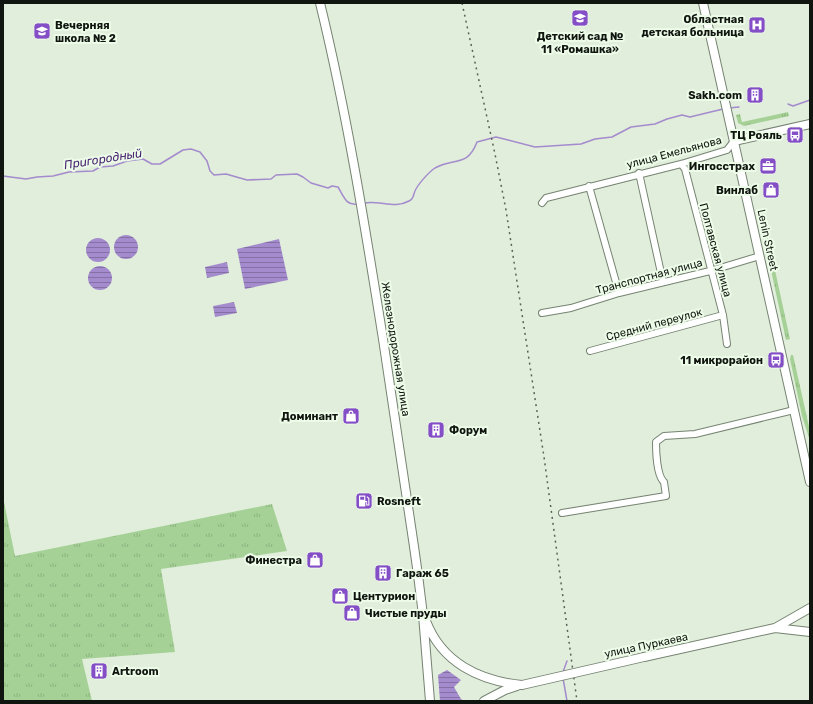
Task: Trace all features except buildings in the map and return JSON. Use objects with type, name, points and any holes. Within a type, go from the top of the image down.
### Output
[{"type":"main road","name":"Железнодорожная улица","points":[[320,3],[341,97],[375,286],[423,615],[430,701]]},
{"type":"main road","name":"Lenin Street","points":[[703,3],[810,482]]},
{"type":"main road","name":"улица Емельянова","points":[[734,141],[810,124]]},
{"type":"main road","points":[[774,628],[810,608]]},
{"type":"main road","points":[[423,615],[435,640],[444,651],[457,662],[488,679],[522,685]]},
{"type":"main road","points":[[774,628],[810,632]]},
{"type":"main road","name":"улица Пуркаева","points":[[484,701],[505,690],[522,685],[774,628]]},
{"type":"main road","points":[[786,629],[810,636]]},
{"type":"street","name":"улица Емельянова","points":[[542,203],[546,198],[639,173],[680,164],[728,150],[734,141]]},
{"type":"street","name":"Полтавская улица","points":[[680,164],[685,169],[710,271],[723,315],[727,344]]},
{"type":"street","points":[[639,173],[663,282]]},
{"type":"street","points":[[589,186],[619,293]]},
{"type":"street","name":"Транспортная улица","points":[[542,313],[571,308],[619,293],[710,271],[760,256]]},
{"type":"street","name":"Средний переулок","points":[[590,352],[723,315]]},
{"type":"street","points":[[562,513],[666,496],[656,450],[656,442],[664,436],[695,434],[794,410]]},
{"type":"green space","points":[[788,112],[789,116],[744,126],[738,123],[736,115],[740,114],[742,122]]},
{"type":"green space","points":[[768,238],[790,339],[786,340],[765,242]]},
{"type":"green space","points":[[791,355],[793,355],[810,431],[810,441],[802,416],[790,359]]},
{"type":"green space","points":[[3,497],[15,556],[272,504],[287,551],[161,569],[175,652],[82,659],[92,701],[3,701]]},
{"type":"shaded area","points":[[126,235],[131,236],[137,242],[137,252],[131,258],[126,259],[121,258],[115,252],[114,247],[115,242],[121,236]]},
{"type":"shaded area","points":[[98,238],[103,239],[109,245],[109,255],[103,261],[98,262],[93,261],[87,255],[86,250],[87,245],[93,239]]},
{"type":"shaded area","points":[[279,239],[288,280],[245,289],[237,249]]},
{"type":"shaded area","points":[[227,262],[229,273],[207,278],[205,267]]},
{"type":"shaded area","points":[[100,266],[105,267],[111,273],[111,283],[105,289],[100,290],[95,289],[89,283],[88,278],[89,273],[95,267]]},
{"type":"shaded area","points":[[234,302],[237,313],[215,317],[213,306]]},
{"type":"shaded area","points":[[447,670],[461,680],[454,687],[461,699],[464,701],[440,701],[438,675]]},
{"type":"waterway","name":"Пригородный","points":[[788,104],[793,106],[810,100]]},
{"type":"waterway","name":"Пригородный","points":[[729,108],[739,107]]},
{"type":"waterway","name":"Пригородный","points":[[364,203],[398,204],[409,201],[413,198],[416,188],[435,168],[464,159],[473,150],[477,142],[496,137],[535,147],[581,144],[595,139],[612,137],[631,127],[655,124],[682,115],[690,117],[723,109]]},
{"type":"waterway","name":"Пригородный","points":[[3,176],[26,179],[53,176],[69,172],[93,171],[100,167],[113,166],[127,161],[143,159],[152,164],[160,164],[183,150],[191,149],[200,152],[207,161],[210,171],[214,175],[226,174],[247,180],[271,179],[276,175],[297,174],[311,183],[328,188],[332,186],[338,187],[348,202],[351,204],[358,204]]},
{"type":"waterway","points":[[563,672],[567,661]]},
{"type":"waterway","points":[[563,678],[567,701]]},
{"type":"railway","points":[[462,3],[506,210],[544,457],[577,701]]},
{"type":"place","name":"Детский сад № 11 «Ромашка»","points":[[580,18]]},
{"type":"place","name":"Областная детская больница","points":[[757,25]]},
{"type":"place","name":"Вечерняя школа № 2","points":[[42,31]]},
{"type":"place","name":"Sakh.com","points":[[755,95]]},
{"type":"place","name":"ТЦ Рояль","points":[[795,135]]},
{"type":"place","name":"Ингосстрах","points":[[768,166]]},
{"type":"place","name":"Винлаб","points":[[771,190]]},
{"type":"place","name":"11 микрорайон","points":[[776,360]]},
{"type":"place","name":"Доминант","points":[[351,416]]},
{"type":"place","name":"Форум","points":[[436,430]]},
{"type":"place","name":"Rosneft","points":[[364,501]]},
{"type":"place","name":"Финестра","points":[[315,560]]},
{"type":"place","name":"Гараж 65","points":[[383,573]]},
{"type":"place","name":"Центурион","points":[[340,596]]},
{"type":"place","name":"Чистые пруды","points":[[352,613]]},
{"type":"place","name":"Artroom","points":[[99,671]]}]
